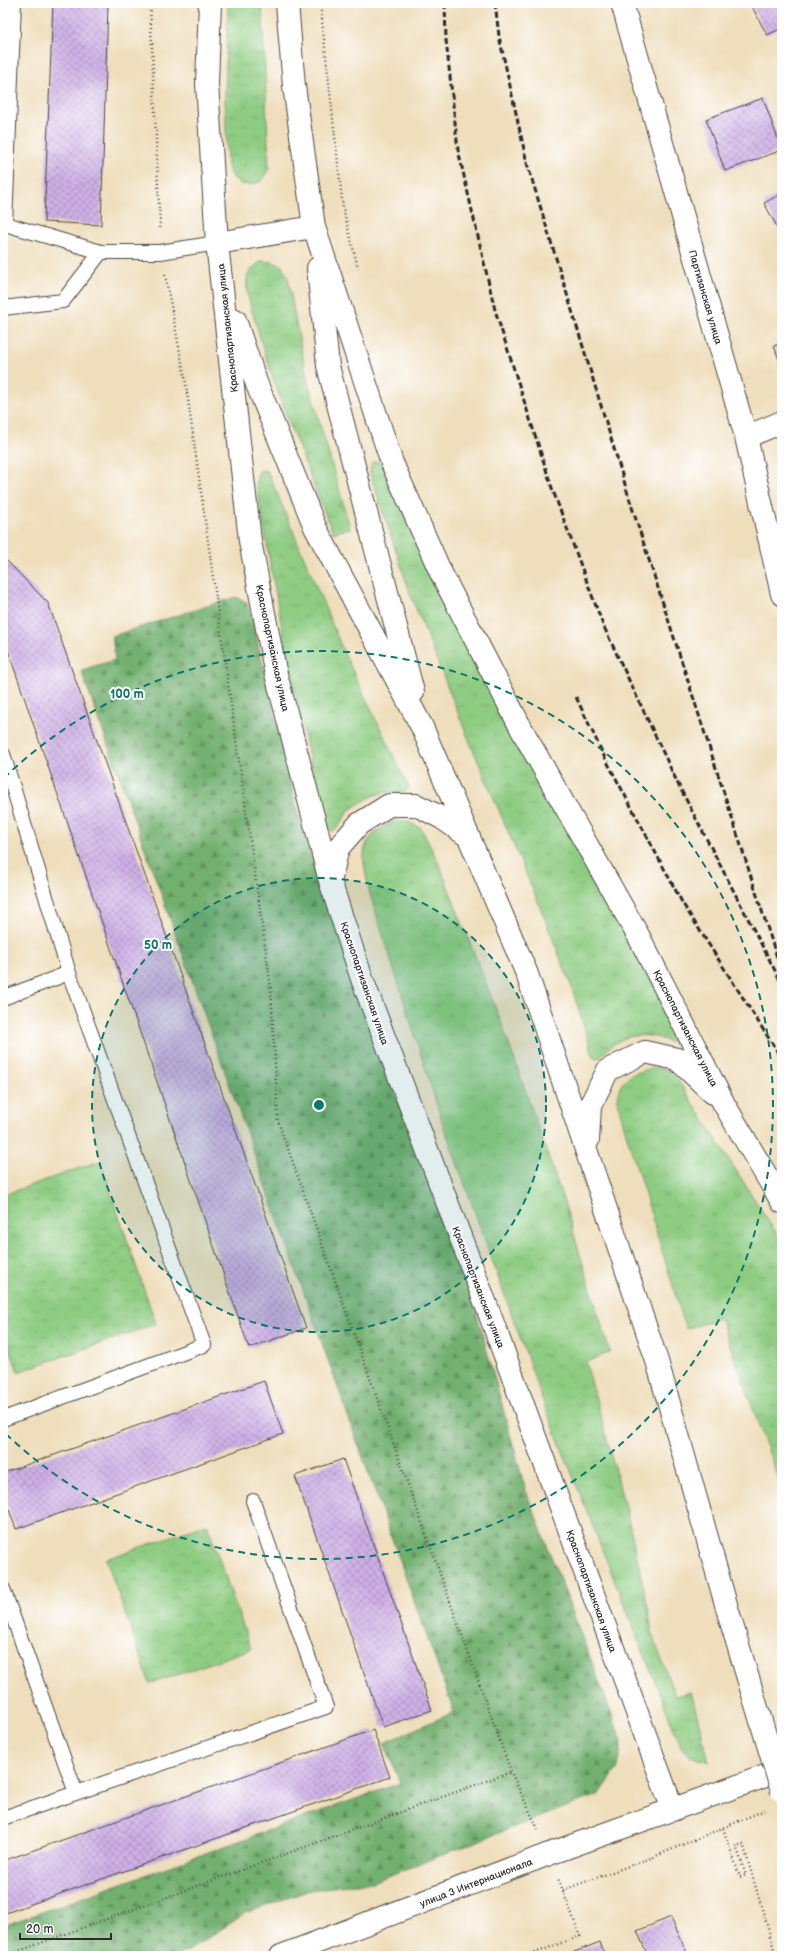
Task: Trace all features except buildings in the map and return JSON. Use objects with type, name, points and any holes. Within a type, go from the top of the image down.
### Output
[{"type":"main road","name":"Краснопартизанская улица","points":[[210,3],[207,83],[217,243],[250,541],[276,670],[330,881],[362,979],[484,1299],[673,1810]]},
{"type":"main road","name":"Краснопартизанская улица","points":[[287,3],[294,86],[314,227],[392,463],[441,573],[522,730],[639,937],[724,1104],[782,1202]]},
{"type":"main road","name":"Партизанская улица","points":[[622,3],[746,438],[782,594]]},
{"type":"main road","points":[[217,243],[314,227],[328,366],[422,727]]},
{"type":"main road","points":[[221,279],[256,382],[315,527],[422,727],[527,974],[657,1361],[729,1615],[782,1792]]},
{"type":"main road","points":[[746,438],[782,422]]},
{"type":"main road","points":[[330,881],[338,848],[359,824],[389,805],[416,805],[442,818],[469,838]]},
{"type":"main road","points":[[587,1150],[590,1106],[608,1070],[645,1052],[677,1059],[724,1104]]},
{"type":"main road","points":[[673,1810],[782,1770]]},
{"type":"main road","name":"улица 3 Интернационала","points":[[280,1956],[549,1854],[673,1810]]},
{"type":"lane","points":[[10,9],[5,224],[101,252],[160,252],[217,243]]},
{"type":"lane","points":[[3,308],[63,301],[101,252]]},
{"type":"lane","points":[[3,754],[70,973],[204,1344],[3,1419]]},
{"type":"lane","points":[[3,998],[70,973]]},
{"type":"lane","points":[[3,1818],[326,1707],[253,1501]]},
{"type":"lane","points":[[3,1589],[76,1792]]},
{"type":"path","points":[[5,1956],[511,1772],[278,1121],[271,988],[185,378],[160,252],[150,3]]},
{"type":"path","points":[[320,3],[343,208],[359,270]]},
{"type":"path","points":[[527,1956],[580,1936],[563,1890],[651,1858],[767,1810]]},
{"type":"path","points":[[723,1828],[740,1877],[746,1875],[736,1846],[743,1844],[776,1956]]},
{"type":"green space","points":[[228,3],[262,3],[269,168],[261,181],[251,185],[241,184],[231,176],[227,162],[225,95]]},
{"type":"green space","points":[[262,261],[273,262],[282,266],[288,277],[307,378],[350,528],[333,533],[292,431],[265,353],[247,290],[247,279],[249,273]]},
{"type":"green space","points":[[376,461],[383,464],[425,561],[482,677],[588,864],[679,1033],[676,1040],[670,1042],[655,1037],[631,1036],[617,1042],[601,1056],[595,1059],[593,1056],[571,985],[411,596],[370,473],[372,463]]},
{"type":"green space","points":[[259,471],[267,471],[274,486],[345,655],[409,788],[404,792],[382,793],[364,801],[352,808],[339,826],[333,831],[329,831],[326,827],[296,698],[279,611],[256,480]]},
{"type":"green space","points":[[236,597],[246,602],[251,613],[298,815],[354,982],[476,1311],[525,1488],[622,1741],[618,1768],[600,1794],[372,1882],[310,1890],[246,1913],[188,1951],[176,1956],[3,1956],[3,1926],[400,1783],[384,1743],[454,1712],[81,670],[115,660],[112,636]]},
{"type":"green space","points":[[395,821],[409,822],[421,828],[439,864],[503,1027],[563,1199],[610,1352],[586,1362],[628,1518],[648,1607],[652,1633],[675,1696],[691,1692],[709,1762],[695,1758],[682,1749],[544,1404],[443,1124],[370,894],[365,870],[364,850],[367,842],[382,828]]},
{"type":"green space","points":[[658,1068],[669,1071],[680,1083],[782,1242],[782,1489],[720,1318],[686,1329],[624,1126],[618,1102],[620,1087],[624,1081],[636,1073],[643,1070]]},
{"type":"green space","points":[[100,1161],[156,1324],[18,1372],[3,1328],[3,1195]]},
{"type":"green space","points":[[207,1524],[251,1649],[150,1684],[106,1559]]},
{"type":"railway","points":[[445,3],[446,40],[458,150],[495,310],[552,488],[603,625],[678,784],[782,984]]},
{"type":"railway","points":[[495,3],[499,36],[527,163],[631,504],[782,973]]},
{"type":"railway","points":[[576,697],[604,756],[683,904],[782,1059]]}]
